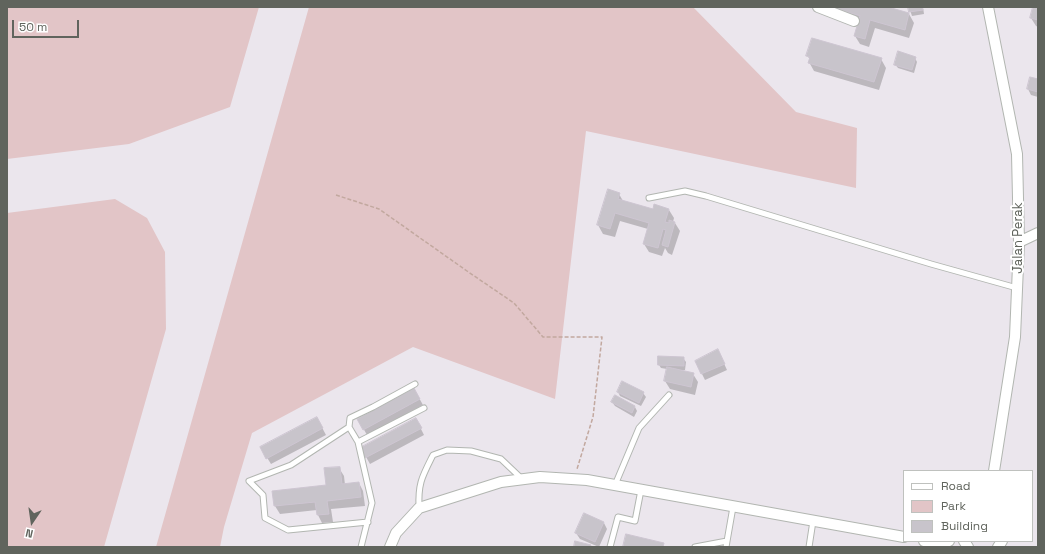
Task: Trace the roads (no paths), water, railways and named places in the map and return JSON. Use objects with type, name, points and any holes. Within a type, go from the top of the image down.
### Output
[{"type":"street","points":[[818,7],[854,20]]},
{"type":"street","name":"Jalan Perak","points":[[988,7],[1017,154],[1019,242],[1015,337],[994,470]]},
{"type":"street","points":[[1019,242],[1038,233]]},
{"type":"street","points":[[390,547],[396,533],[419,508],[501,482],[540,477],[587,480],[903,537]]},
{"type":"street","points":[[929,542],[940,544],[946,542]]},
{"type":"lane","points":[[649,198],[685,191],[706,196],[924,262],[1017,288]]},
{"type":"lane","points":[[361,547],[372,503],[358,442],[350,427],[350,418],[415,384]]},
{"type":"lane","points":[[615,485],[639,428],[669,395]]},
{"type":"lane","points":[[358,442],[424,408]]},
{"type":"lane","points":[[350,427],[291,465],[249,481],[263,495],[265,518],[288,530],[368,522]]},
{"type":"lane","points":[[419,508],[418,494],[420,481],[433,455],[447,450],[471,451],[500,459],[522,479]]},
{"type":"lane","points":[[610,547],[618,517],[635,520],[642,490]]},
{"type":"lane","points":[[726,547],[733,507]]},
{"type":"lane","points":[[808,547],[813,521]]},
{"type":"lane","points":[[695,547],[727,541]]}]
